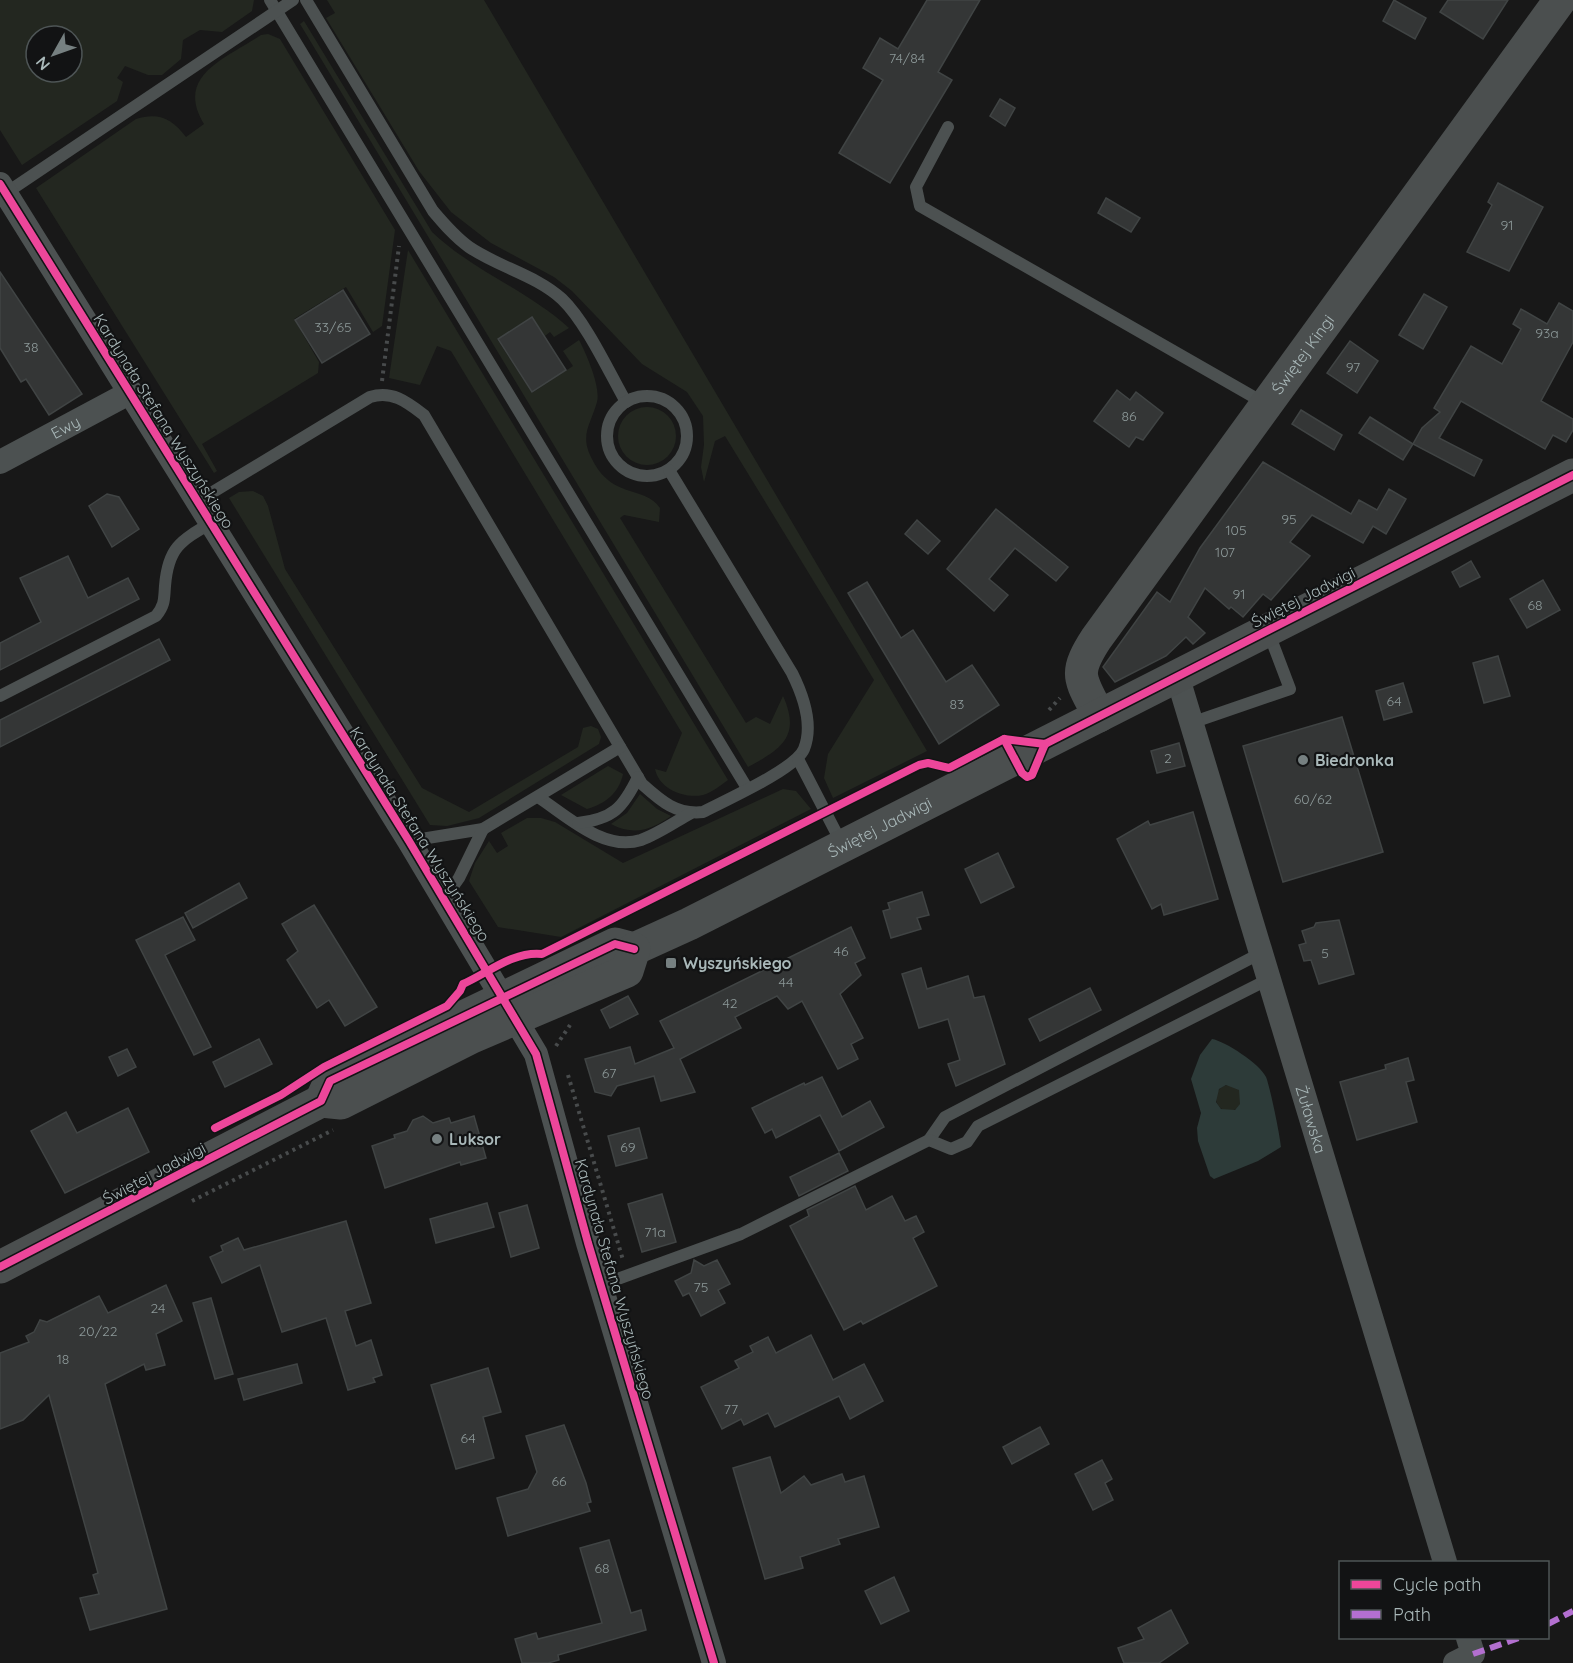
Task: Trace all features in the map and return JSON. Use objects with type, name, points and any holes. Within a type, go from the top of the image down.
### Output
[{"type":"main road","name":"Świętej Kingi","points":[[1082,682],[1083,660],[1096,639],[1560,0]]},
{"type":"main road","name":"Świętej Jadwigi","points":[[0,1267],[321,1101],[330,1082],[510,1008],[615,944],[634,949],[688,924],[1573,475]]},
{"type":"main road","points":[[1082,682],[1099,716]]},
{"type":"street","name":"Kardynała Stefana Wyszyńskiego","points":[[3,188],[409,841],[536,1054],[601,1285],[714,1663]]},
{"type":"street","name":"Ewy","points":[[0,462],[131,392]]},
{"type":"street","name":"Żuławska","points":[[1177,675],[1444,1561]]},
{"type":"lane","points":[[3,188],[274,5],[293,0]]},
{"type":"lane","points":[[306,0],[433,211],[450,231],[470,247],[562,299],[574,314],[626,402]]},
{"type":"lane","points":[[274,5],[747,788]]},
{"type":"lane","points":[[948,127],[916,187],[920,206],[1267,404]]},
{"type":"lane","points":[[198,501],[380,394],[398,397],[424,415],[638,777],[669,807],[691,813],[703,812],[798,759],[804,750],[808,736],[805,699],[792,673],[669,470]]},
{"type":"lane","points":[[650,395],[673,405],[681,414],[687,438],[681,456],[669,470],[645,476],[621,467],[613,457],[608,446],[610,421],[626,402],[650,395]]},
{"type":"lane","points":[[0,696],[156,615],[165,605],[168,561],[176,546],[212,523]]},
{"type":"lane","points":[[1191,723],[1290,688],[1267,630]]},
{"type":"lane","points":[[409,841],[483,830],[620,747]]},
{"type":"lane","points":[[798,759],[842,845]]},
{"type":"lane","points":[[578,823],[599,821],[622,806],[638,777]]},
{"type":"lane","points":[[538,797],[603,839],[620,842],[641,840],[691,813]]},
{"type":"lane","points":[[444,899],[459,878],[483,830]]},
{"type":"lane","points":[[601,1285],[741,1234],[929,1140],[945,1118],[1261,953]]},
{"type":"lane","points":[[929,1140],[951,1149],[967,1142],[978,1126],[1269,979]]},
{"type":"path","points":[[380,394],[397,269]]},
{"type":"path","points":[[1042,717],[1063,695],[1082,682]]},
{"type":"path","points":[[550,1049],[559,1045],[570,1026],[572,1015]]},
{"type":"path","points":[[559,1045],[562,1056]]},
{"type":"path","points":[[565,1067],[628,1275]]},
{"type":"shaded area","points":[[0,0],[254,0],[252,11],[222,32],[200,30],[183,40],[181,59],[162,75],[148,75],[125,66],[117,78],[123,82],[117,101],[22,165],[0,130]]},
{"type":"shaded area","points":[[327,0],[484,0],[927,751],[833,798],[824,778],[828,754],[874,680],[725,436],[715,441],[704,482],[701,467],[704,445],[703,416],[687,392],[642,364],[572,291],[554,277],[491,243],[451,212],[419,171],[326,18],[335,13]]},
{"type":"shaded area","points":[[304,21],[432,232],[465,258],[536,302],[569,328],[554,337],[550,332],[545,336],[532,317],[497,339],[532,393],[573,366],[563,351],[579,340],[589,361],[598,396],[586,436],[588,451],[600,472],[609,481],[646,496],[660,508],[659,522],[624,515],[620,518],[746,723],[756,717],[770,724],[783,696],[790,721],[789,731],[785,740],[770,754],[748,767],[300,24]]},
{"type":"shaded area","points":[[268,34],[280,39],[395,230],[382,326],[373,332],[346,287],[294,319],[319,362],[318,373],[202,444],[217,471],[214,473],[36,188],[136,119],[152,116],[164,119],[176,126],[186,137],[204,124],[196,107],[195,93],[200,80],[220,60],[261,35]]},
{"type":"shaded area","points":[[408,250],[728,780],[713,791],[696,796],[681,794],[667,787],[657,776],[655,769],[666,772],[682,733],[451,351],[437,346],[420,385],[389,378]]},
{"type":"shaded area","points":[[641,407],[653,407],[668,415],[676,430],[676,442],[668,457],[653,465],[641,465],[626,457],[618,442],[618,430],[626,415]]},
{"type":"shaded area","points":[[253,491],[263,496],[268,506],[285,569],[422,788],[469,812],[578,747],[583,728],[591,726],[598,729],[601,737],[599,744],[479,818],[447,826],[430,825],[229,498],[239,492]]},
{"type":"shaded area","points":[[608,766],[623,774],[615,792],[605,801],[587,809],[561,795]]},
{"type":"shaded area","points":[[783,789],[796,791],[811,809],[561,937],[498,927],[469,881],[475,863],[489,841],[497,853],[508,846],[501,833],[527,818],[541,818],[555,822],[623,863]]},
{"type":"shaded area","points":[[640,794],[657,809],[671,816],[642,830],[627,830],[611,824],[627,813]]},
{"type":"shaded area","points":[[1212,1039],[1242,1054],[1257,1066],[1266,1077],[1270,1090],[1281,1147],[1258,1161],[1214,1179],[1210,1176],[1198,1141],[1197,1128],[1201,1113],[1191,1079],[1200,1055]],"holes":[[[1226,1085],[1239,1090],[1240,1104],[1235,1110],[1221,1109],[1216,1102],[1219,1089]]]},
{"type":"shaded area","points":[[1229,1085],[1238,1089],[1242,1098],[1238,1107],[1229,1111],[1220,1107],[1216,1098],[1220,1089]]},
{"type":"building","points":[[927,0],[980,0],[938,72],[952,80],[890,183],[839,153],[883,80],[863,68],[880,38],[898,49]]},
{"type":"building","points":[[1394,0],[1426,18],[1415,39],[1383,21]]},
{"type":"building","points":[[1448,0],[1508,0],[1483,39],[1440,12]]},
{"type":"building","points":[[1000,99],[1015,108],[1005,126],[990,116]]},
{"type":"building","points":[[1498,183],[1543,207],[1509,271],[1467,252],[1492,205],[1488,202]]},
{"type":"building","points":[[1106,198],[1140,218],[1131,232],[1098,213]]},
{"type":"building","points":[[0,272],[82,394],[49,415],[26,379],[21,382],[0,348]]},
{"type":"building","points":[[343,290],[370,334],[322,363],[295,320]]},
{"type":"building","points":[[1424,294],[1447,307],[1423,349],[1399,335]]},
{"type":"building","points":[[1559,303],[1573,311],[1573,342],[1541,401],[1573,419],[1573,430],[1566,442],[1553,435],[1545,449],[1461,401],[1439,438],[1482,460],[1474,476],[1413,444],[1422,428],[1440,412],[1434,408],[1471,346],[1502,364],[1521,329],[1513,324],[1521,309],[1547,324]]},
{"type":"building","points":[[532,317],[566,370],[532,392],[498,339]]},
{"type":"building","points":[[1350,341],[1378,361],[1357,393],[1327,373]]},
{"type":"building","points":[[1117,390],[1130,400],[1136,392],[1163,413],[1143,440],[1136,437],[1129,447],[1094,421]]},
{"type":"building","points":[[1301,410],[1342,435],[1334,450],[1292,424]]},
{"type":"building","points":[[1370,417],[1413,444],[1403,460],[1359,433]]},
{"type":"building","points":[[1263,462],[1351,514],[1359,500],[1377,510],[1389,489],[1406,499],[1386,534],[1373,526],[1363,543],[1312,515],[1290,542],[1310,556],[1271,600],[1263,594],[1243,617],[1231,607],[1229,609],[1205,588],[1188,617],[1205,633],[1193,644],[1186,637],[1166,656],[1115,682],[1103,667],[1157,592],[1170,602],[1200,548]]},
{"type":"building","points":[[107,494],[119,497],[139,529],[112,547],[89,506]]},
{"type":"building","points":[[996,509],[1068,567],[1056,581],[1015,548],[989,579],[1008,595],[994,611],[947,569]]},
{"type":"building","points":[[917,520],[940,541],[928,554],[905,534]]},
{"type":"building","points":[[68,556],[88,598],[128,578],[139,599],[0,670],[0,643],[41,622],[20,578]]},
{"type":"building","points":[[1471,561],[1480,577],[1460,587],[1452,572]]},
{"type":"building","points":[[1543,580],[1560,610],[1527,628],[1510,599]]},
{"type":"building","points":[[867,582],[901,638],[913,630],[946,682],[972,665],[999,705],[939,744],[848,593]]},
{"type":"building","points":[[159,639],[170,660],[0,747],[0,720]]},
{"type":"building","points":[[1498,656],[1510,696],[1484,703],[1473,663]]},
{"type":"building","points":[[1403,683],[1412,712],[1384,720],[1376,691]]},
{"type":"building","points":[[1342,717],[1383,852],[1283,882],[1243,746]]},
{"type":"building","points":[[1179,743],[1185,766],[1157,773],[1151,751]]},
{"type":"building","points":[[1193,812],[1218,899],[1164,915],[1161,904],[1152,909],[1117,839],[1148,821],[1150,825]]},
{"type":"building","points":[[998,853],[1014,887],[981,903],[965,869]]},
{"type":"building","points":[[239,883],[247,898],[193,928],[185,913]]},
{"type":"building","points":[[922,892],[929,915],[917,918],[921,929],[891,938],[883,911],[890,909],[888,903]]},
{"type":"building","points":[[314,905],[377,1007],[345,1026],[329,1000],[317,1008],[287,960],[298,951],[282,924]]},
{"type":"building","points":[[183,917],[195,940],[165,955],[211,1047],[194,1055],[136,940]]},
{"type":"building","points":[[1339,920],[1354,974],[1319,984],[1311,960],[1304,961],[1299,945],[1306,943],[1302,931],[1314,927],[1316,923]]},
{"type":"building","points":[[851,927],[865,958],[855,963],[861,975],[840,994],[863,1038],[851,1044],[858,1059],[838,1069],[802,1001],[788,1009],[777,996],[735,1017],[741,1028],[680,1059],[695,1092],[661,1101],[654,1076],[617,1086],[611,1096],[595,1092],[585,1059],[630,1047],[635,1064],[674,1048],[660,1021]]},
{"type":"building","points":[[921,968],[927,989],[968,976],[974,998],[984,996],[1005,1064],[956,1086],[948,1064],[960,1060],[948,1019],[919,1028],[902,974]]},
{"type":"building","points":[[1090,988],[1101,1010],[1040,1041],[1029,1019]]},
{"type":"building","points":[[628,996],[638,1014],[610,1028],[601,1010]]},
{"type":"building","points":[[259,1039],[272,1064],[225,1087],[213,1062]]},
{"type":"building","points":[[127,1049],[136,1067],[118,1076],[109,1057]]},
{"type":"building","points":[[1408,1058],[1414,1080],[1406,1082],[1417,1122],[1357,1140],[1340,1082],[1386,1069],[1385,1065]]},
{"type":"building","points":[[822,1077],[842,1117],[870,1101],[884,1127],[839,1151],[820,1115],[776,1138],[772,1129],[765,1133],[752,1108],[804,1083],[805,1085]]},
{"type":"building","points":[[128,1108],[149,1152],[65,1193],[31,1131],[66,1112],[77,1133]]},
{"type":"building","points":[[423,1116],[433,1123],[449,1118],[451,1123],[474,1116],[486,1158],[461,1165],[460,1162],[385,1188],[372,1146],[407,1131],[413,1120]]},
{"type":"building","points":[[639,1128],[647,1158],[616,1166],[608,1136]]},
{"type":"building","points":[[839,1153],[848,1171],[799,1196],[790,1177]]},
{"type":"building","points":[[855,1186],[866,1210],[892,1196],[905,1221],[916,1216],[924,1232],[913,1238],[937,1286],[863,1324],[861,1321],[844,1330],[790,1226],[809,1216],[807,1210]]},
{"type":"building","points":[[662,1194],[676,1242],[642,1252],[628,1204]]},
{"type":"building","points":[[487,1203],[494,1227],[436,1243],[430,1219]]},
{"type":"building","points":[[527,1205],[539,1248],[511,1257],[499,1213]]},
{"type":"building","points":[[346,1221],[371,1303],[345,1311],[356,1346],[371,1340],[382,1375],[373,1378],[375,1382],[348,1390],[326,1318],[282,1332],[260,1265],[222,1283],[210,1257],[223,1251],[221,1246],[238,1238],[244,1250]]},
{"type":"building","points":[[694,1260],[704,1266],[717,1260],[730,1284],[718,1290],[725,1303],[701,1316],[689,1293],[683,1296],[675,1281],[691,1273]]},
{"type":"building","points":[[166,1285],[182,1321],[156,1334],[165,1365],[146,1370],[144,1364],[105,1384],[167,1609],[90,1630],[80,1598],[99,1594],[93,1575],[98,1573],[49,1395],[23,1420],[0,1429],[0,1353],[29,1342],[26,1336],[34,1332],[40,1320],[47,1322],[99,1296],[108,1313]]},
{"type":"building","points":[[211,1298],[233,1374],[215,1379],[193,1303]]},
{"type":"building","points":[[811,1335],[833,1380],[864,1364],[883,1401],[850,1419],[839,1396],[775,1427],[768,1413],[744,1425],[741,1419],[722,1429],[701,1387],[739,1368],[735,1361],[753,1352],[750,1346],[768,1337],[776,1353]]},
{"type":"building","points":[[297,1364],[302,1383],[244,1400],[238,1379]]},
{"type":"building","points":[[488,1368],[501,1412],[483,1417],[494,1458],[456,1469],[431,1385]]},
{"type":"building","points":[[564,1425],[586,1483],[591,1502],[587,1503],[590,1511],[508,1536],[497,1498],[528,1489],[537,1472],[526,1436]]},
{"type":"building","points":[[1040,1427],[1049,1444],[1012,1464],[1003,1447]]},
{"type":"building","points":[[770,1457],[781,1493],[804,1476],[811,1485],[842,1474],[845,1482],[864,1476],[879,1527],[838,1539],[840,1544],[800,1557],[803,1568],[765,1579],[733,1468]]},
{"type":"building","points":[[1102,1460],[1112,1479],[1105,1483],[1113,1500],[1093,1510],[1075,1474]]},
{"type":"building","points":[[609,1540],[631,1613],[641,1610],[646,1630],[558,1655],[559,1660],[548,1663],[522,1663],[515,1639],[536,1633],[538,1639],[602,1623],[580,1548]]},
{"type":"building","points":[[894,1577],[909,1611],[881,1624],[865,1591]]},
{"type":"building","points":[[1171,1610],[1188,1643],[1159,1663],[1124,1663],[1118,1648],[1144,1639],[1138,1628]]},
{"type":"marked path","points":[[1549,1623],[1573,1611]]},
{"type":"marked path","points":[[1473,1654],[1516,1639]]},
{"type":"cycle path","points":[[0,184],[409,841],[536,1054],[588,1243],[714,1663]]},
{"type":"cycle path","points":[[1045,744],[1573,475]]},
{"type":"cycle path","points":[[1004,739],[1022,773],[1027,777],[1032,775],[1045,744]]},
{"type":"cycle path","points":[[215,1128],[281,1095],[324,1067],[447,1006],[463,984],[501,964],[521,956],[542,954],[919,765],[928,763],[949,768],[1004,739],[1045,744]]},
{"type":"cycle path","points":[[0,1267],[321,1101],[330,1081],[615,944],[634,949]]},
{"type":"place","name":"Biedronka","points":[[1303,760]]},
{"type":"place","name":"Wyszyńskiego","points":[[671,963]]},
{"type":"place","name":"Luksor","points":[[437,1139]]}]
